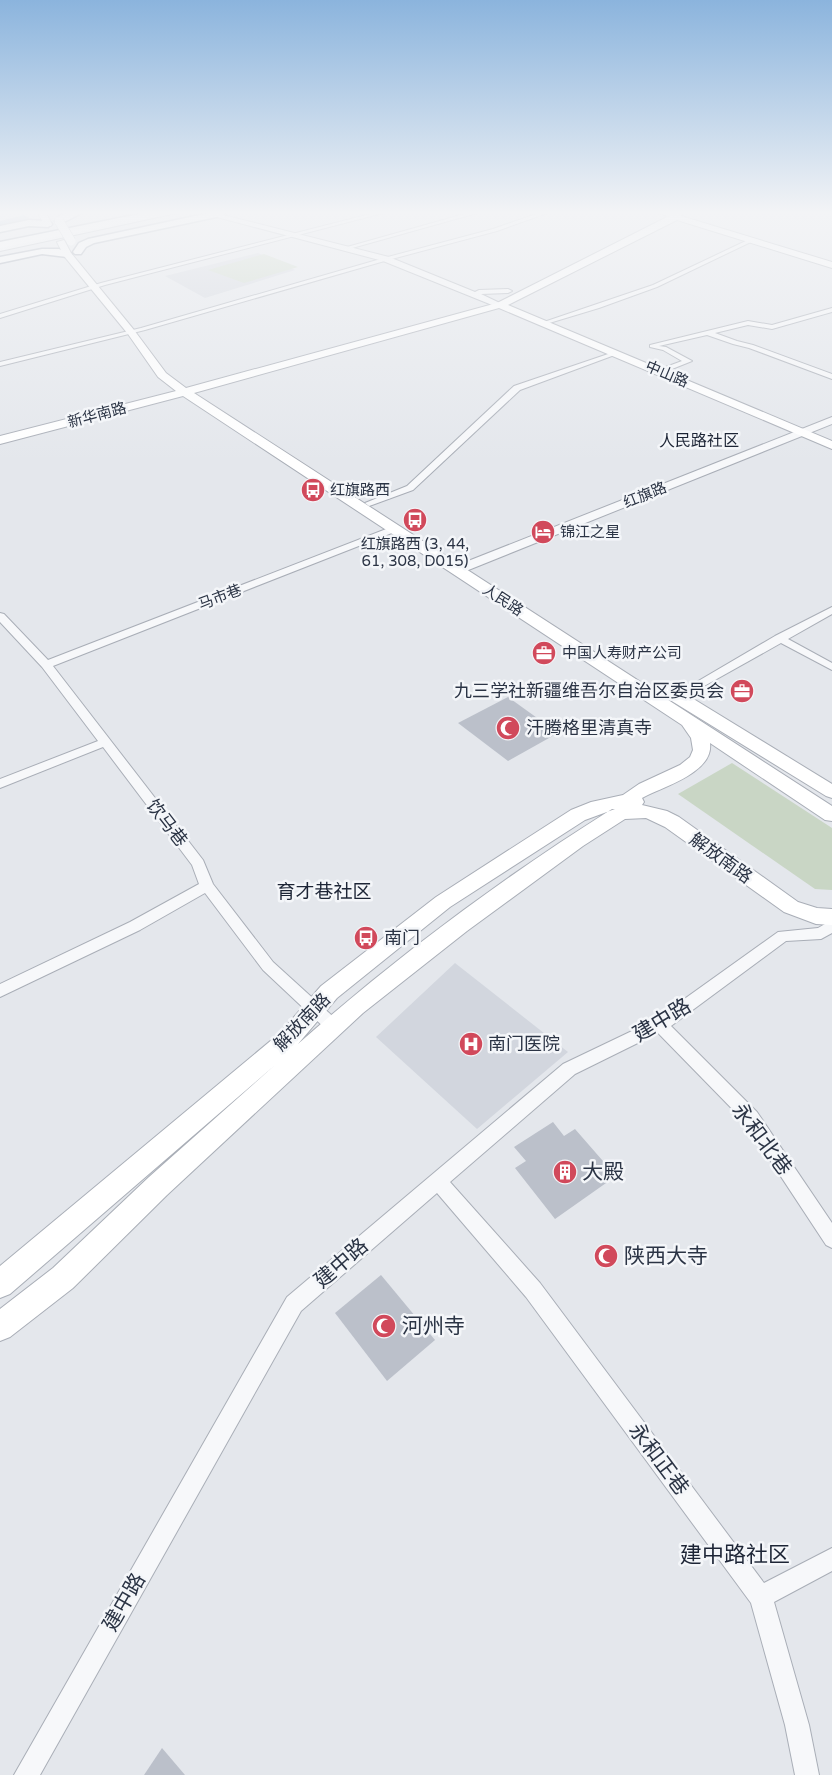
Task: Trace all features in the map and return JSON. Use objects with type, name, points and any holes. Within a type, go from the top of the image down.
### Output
[{"type":"main road","points":[[100,296],[131,332],[162,375],[184,387],[358,342],[512,296]]},
{"type":"main road","points":[[113,296],[118,301]]},
{"type":"main road","points":[[184,387],[489,300],[506,299]]},
{"type":"main road","name":"中山路","points":[[506,299],[522,314],[832,445]]},
{"type":"main road","points":[[170,366],[184,387]]},
{"type":"main road","name":"新华南路","points":[[0,428],[184,387]]},
{"type":"main road","name":"新华南路","points":[[0,440],[184,387]]},
{"type":"main road","name":"人民路","points":[[184,387],[369,503],[463,568],[678,705],[832,815]]},
{"type":"main road","name":"人民路","points":[[184,387],[394,529],[463,568]]},
{"type":"main road","name":"人民路","points":[[678,705],[832,792]]},
{"type":"main road","name":"解放南路","points":[[609,820],[633,796],[694,765],[701,755],[702,744],[698,733],[678,705]]},
{"type":"main road","points":[[628,801],[651,808],[672,822]]},
{"type":"main road","name":"解放南路","points":[[0,1284],[288,1040],[329,992],[443,902],[590,808],[628,801]]},
{"type":"main road","name":"解放南路","points":[[0,1327],[63,1278],[158,1186],[355,1007],[460,925],[576,841],[620,814],[632,811],[660,816],[672,822],[790,907],[816,916],[832,918]]},
{"type":"street","points":[[0,316],[65,296]]},
{"type":"street","points":[[0,364],[143,329],[258,296]]},
{"type":"street","points":[[478,296],[489,300],[506,299]]},
{"type":"street","points":[[495,296],[506,299]]},
{"type":"street","points":[[544,323],[628,296]]},
{"type":"street","points":[[659,371],[688,361],[664,348],[660,349],[652,346],[748,324],[772,327],[832,310]]},
{"type":"street","points":[[709,333],[734,343],[751,346],[832,377]]},
{"type":"street","points":[[369,503],[410,488],[517,388],[616,353]]},
{"type":"street","name":"红旗路","points":[[463,568],[832,420]]},
{"type":"street","name":"马市巷","points":[[46,665],[394,529]]},
{"type":"street","points":[[678,705],[779,638],[832,610]]},
{"type":"street","name":"饮马巷","points":[[1,619],[46,665],[198,863],[207,886],[268,966],[334,1027]]},
{"type":"street","points":[[779,638],[832,667]]},
{"type":"street","points":[[0,784],[105,742]]},
{"type":"street","points":[[0,991],[135,926],[207,886]]},
{"type":"street","name":"建中路","points":[[26,1775],[294,1304],[569,1069],[660,1025],[783,936],[821,933],[832,925]]},
{"type":"street","name":"永和北巷","points":[[660,1025],[751,1117],[832,1239]]},
{"type":"street","name":"永和正巷","points":[[438,1181],[533,1290],[761,1597],[797,1725],[807,1775]]},
{"type":"street","points":[[761,1597],[832,1559]]},
{"type":"shaded area","name":"南门医院","points":[[455,963],[568,1052],[477,1129],[376,1037]]},
{"type":"green space","points":[[732,763],[832,828],[832,890],[815,889],[678,794]]},
{"type":"building","name":"汗腾格里清真寺","points":[[508,697],[558,733],[508,761],[458,723]]},
{"type":"building","name":"大殿","points":[[553,1122],[564,1136],[575,1129],[616,1176],[555,1219],[515,1168],[526,1161],[514,1147]]},
{"type":"building","name":"河州寺","points":[[381,1275],[435,1340],[387,1381],[335,1313]]},
{"type":"building","points":[[162,1748],[185,1775],[144,1775]]},
{"type":"place","name":"红旗路西","points":[[313,490]]},
{"type":"place","name":"红旗路西 (3, 44, 61, 308, D015)","points":[[415,520]]},
{"type":"place","name":"锦江之星","points":[[543,532]]},
{"type":"place","name":"中国人寿财产公司","points":[[544,653]]},
{"type":"place","name":"九三学社新疆维吾尔自治区委员会","points":[[742,691]]},
{"type":"place","name":"汗腾格里清真寺","points":[[508,728]]},
{"type":"place","name":"南门","points":[[366,938]]},
{"type":"place","name":"南门医院","points":[[471,1044]]},
{"type":"place","name":"大殿","points":[[565,1172]]},
{"type":"place","name":"陕西大寺","points":[[606,1256]]},
{"type":"place","name":"河州寺","points":[[384,1326]]},
{"type":"district","name":"人民路社区","points":[[699,440]]},
{"type":"district","name":"育才巷社区","points":[[324,891]]},
{"type":"district","name":"建中路社区","points":[[735,1554]]}]
